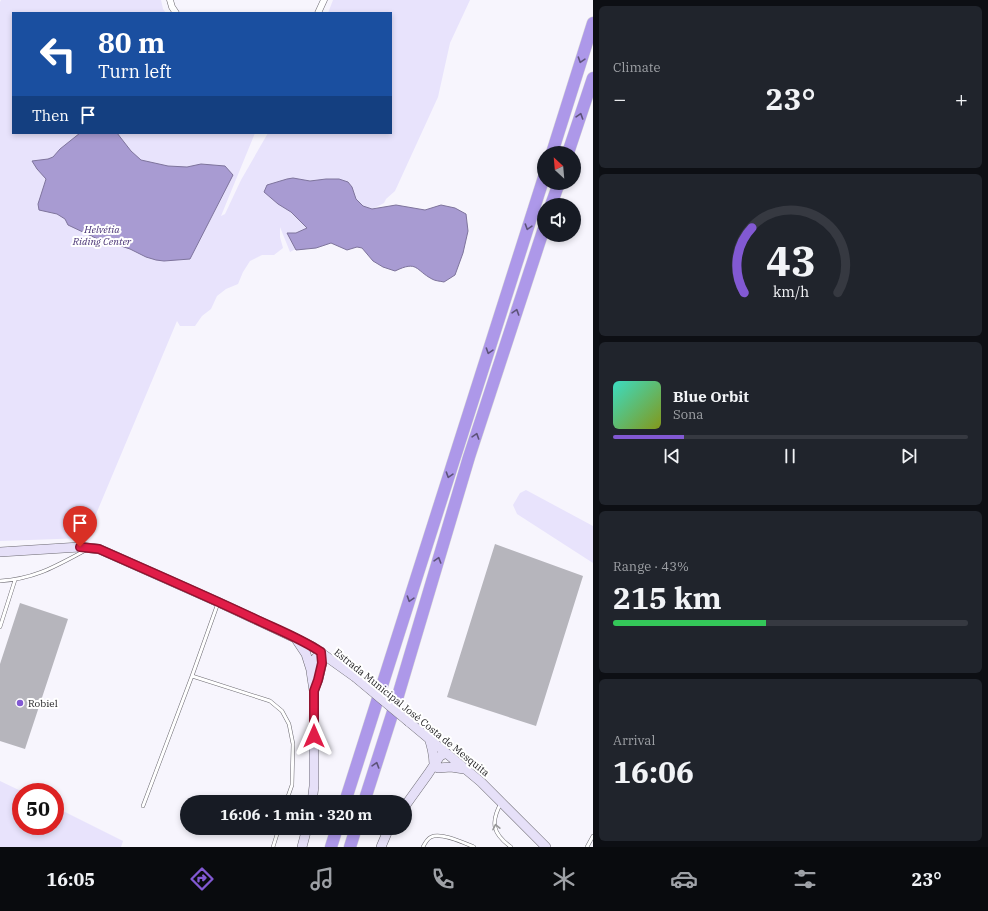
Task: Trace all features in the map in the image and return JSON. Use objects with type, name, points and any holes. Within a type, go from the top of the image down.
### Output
[{"type":"highway","points":[[554,146],[593,23]]},
{"type":"highway","points":[[570,146],[593,78]]},
{"type":"highway","points":[[348,795],[540,190]]},
{"type":"highway","points":[[366,795],[397,699],[469,458],[539,242]]},
{"type":"highway","points":[[331,847],[335,835]]},
{"type":"highway","points":[[350,847],[354,835]]},
{"type":"main road","name":"Estrada Municipal José Costa de Mesquita","points":[[0,552],[80,547],[99,549],[218,602],[312,647],[355,677],[466,769],[546,847]]},
{"type":"main road","points":[[295,638],[306,654],[311,671],[314,691],[313,795]]},
{"type":"main road","points":[[311,671],[315,660],[321,652]]},
{"type":"main road","points":[[314,691],[322,663],[321,652]]},
{"type":"main road","points":[[318,680],[322,673],[326,670],[332,668],[343,668]]},
{"type":"main road","points":[[429,738],[436,767]]},
{"type":"main road","points":[[412,796],[428,774],[436,767],[440,756],[446,753]]},
{"type":"main road","points":[[436,767],[466,769]]},
{"type":"main road","points":[[302,847],[305,835]]},
{"type":"main road","points":[[381,847],[386,835]]},
{"type":"street","points":[[170,0],[175,12]]},
{"type":"street","points":[[318,12],[324,0]]},
{"type":"lane","points":[[0,581],[15,580],[46,571],[91,547]]},
{"type":"lane","points":[[0,627],[15,580]]},
{"type":"lane","points":[[143,806],[218,602]]},
{"type":"lane","points":[[192,676],[270,701],[282,711],[289,724],[293,744],[292,785],[288,795]]},
{"type":"lane","points":[[501,802],[496,812],[496,831],[503,841],[511,847]]},
{"type":"lane","points":[[273,847],[277,835]]},
{"type":"lane","points":[[423,847],[426,841],[431,837],[437,836],[474,847]]},
{"type":"lane","points":[[587,847],[593,836]]},
{"type":"green space","name":"Helvétia Riding Center","points":[[1,0],[161,0],[165,12],[12,12],[12,134],[255,134],[221,216],[225,214],[241,180],[267,134],[392,134],[392,12],[328,12],[333,0],[470,0],[450,43],[438,97],[395,191],[386,199],[384,203],[290,252],[280,227],[280,237],[283,248],[274,255],[262,255],[250,261],[238,284],[226,289],[217,296],[211,309],[202,316],[195,326],[180,326],[177,321],[86,538],[0,541]]},
{"type":"green space","points":[[526,490],[593,526],[593,563],[517,514],[513,505],[520,493]]},
{"type":"green space","points":[[0,781],[12,787],[12,835],[64,835],[64,812],[123,841],[121,847],[0,847]]},
{"type":"shaded area","points":[[79,134],[118,134],[131,151],[141,160],[168,166],[187,167],[201,164],[225,166],[233,175],[190,259],[164,261],[156,260],[130,249],[102,241],[68,225],[65,219],[57,214],[39,210],[38,204],[46,179],[32,161],[53,157],[60,149]]},
{"type":"shaded area","points":[[293,178],[310,181],[339,179],[348,182],[352,187],[356,199],[363,206],[372,209],[396,205],[425,210],[441,205],[455,208],[466,214],[468,231],[463,253],[455,275],[444,282],[433,280],[412,266],[395,271],[383,267],[373,261],[362,248],[357,247],[347,250],[331,243],[316,248],[296,250],[287,233],[296,233],[307,228],[291,212],[278,204],[264,192],[267,185]]},
{"type":"building","points":[[495,544],[583,576],[536,726],[447,697]]},
{"type":"building","name":"Robiel","points":[[20,603],[68,619],[25,749],[0,741],[0,664]]},
{"type":"place","name":"Robiel","points":[[20,703]]},
{"type":"route","points":[[80,547],[99,549],[218,602],[295,638],[321,652],[322,663],[314,691],[314,736]]}]
